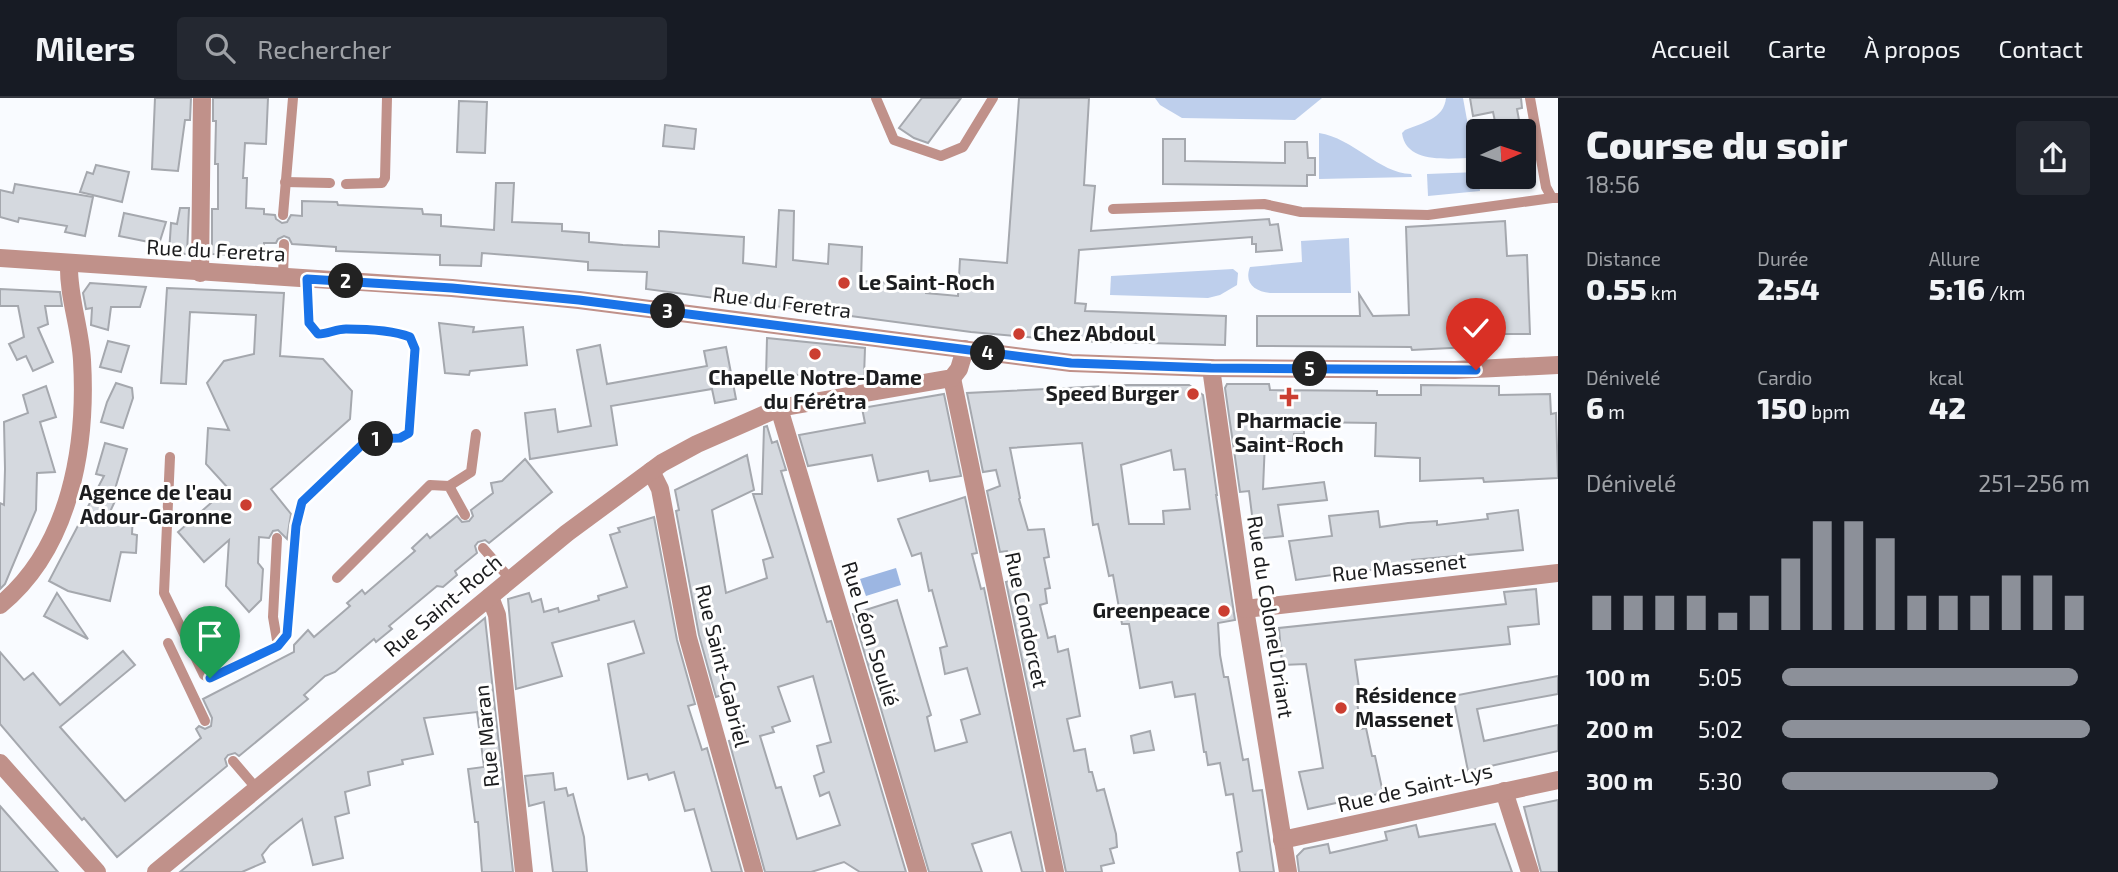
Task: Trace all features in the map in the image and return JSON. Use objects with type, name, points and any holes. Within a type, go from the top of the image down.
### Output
[{"type":"street","points":[[200,273],[202,98]]},
{"type":"street","name":"Rue du Feretra","points":[[0,258],[452,288],[579,300],[1071,363],[1211,368],[1455,370],[1558,365]]},
{"type":"street","points":[[0,605],[12,595],[41,557],[61,519],[74,479],[81,439],[83,398],[82,358],[68,281],[69,264]]},
{"type":"street","points":[[952,378],[959,369],[965,349]]},
{"type":"street","name":"Rue du Colonel Driant","points":[[1211,368],[1245,609],[1288,872]]},
{"type":"street","name":"Rue Saint-Roch","points":[[156,872],[567,533],[651,471],[697,444],[779,408],[952,378]]},
{"type":"street","name":"Rue Condorcet","points":[[952,378],[1055,872]]},
{"type":"street","name":"Rue Léon Soulié","points":[[779,408],[918,872]]},
{"type":"street","name":"Rue Saint-Gabriel","points":[[651,471],[660,489],[688,638],[754,872]]},
{"type":"street","name":"Rue Massenet","points":[[1245,609],[1558,573]]},
{"type":"street","name":"Rue Maran","points":[[490,597],[497,615],[524,872]]},
{"type":"street","points":[[0,763],[97,872]]},
{"type":"street","name":"Rue de Saint-Lys","points":[[1282,840],[1558,780]]},
{"type":"street","points":[[1504,791],[1530,872]]},
{"type":"lane","points":[[283,215],[293,98]]},
{"type":"lane","points":[[346,184],[376,185],[382,183],[385,178],[387,98]]},
{"type":"lane","points":[[876,98],[894,140],[941,156],[963,147],[993,98]]},
{"type":"lane","points":[[1530,98],[1546,187],[1555,198]]},
{"type":"lane","points":[[285,183],[330,184]]},
{"type":"lane","points":[[1113,209],[1264,204],[1301,212],[1428,215],[1555,198]]},
{"type":"lane","points":[[284,244],[284,277]]},
{"type":"lane","points":[[170,457],[164,593],[204,675],[216,677],[278,646],[287,635],[296,526],[302,502],[368,439],[400,438],[409,433],[415,349],[410,337],[400,333],[343,329],[318,334],[309,323],[307,279]]},
{"type":"lane","points":[[337,578],[430,485],[449,486],[471,472],[476,434]]},
{"type":"lane","points":[[449,486],[466,515]]},
{"type":"lane","points":[[277,538],[273,617],[278,646]]},
{"type":"lane","points":[[483,548],[510,580]]},
{"type":"lane","points":[[168,643],[205,721]]},
{"type":"lane","points":[[233,761],[257,789]]},
{"type":"shaded area","points":[[1155,98],[1322,98],[1295,120],[1182,118],[1160,105]]},
{"type":"shaded area","points":[[1446,98],[1463,98],[1467,119],[1466,158],[1431,158],[1420,155],[1405,143],[1402,133],[1405,130],[1437,116]]},
{"type":"shaded area","points":[[1319,133],[1343,141],[1388,168],[1411,174],[1412,177],[1319,179]]},
{"type":"shaded area","points":[[1466,172],[1466,189],[1480,191],[1428,196],[1427,174]]},
{"type":"shaded area","points":[[1349,238],[1351,293],[1270,293],[1255,288],[1249,282],[1250,267],[1302,262],[1301,241]]},
{"type":"shaded area","points":[[1233,269],[1238,273],[1237,285],[1220,295],[1208,298],[1110,295],[1111,276]]},
{"type":"shaded area","points":[[896,568],[901,585],[866,596],[860,579]]},
{"type":"building","points":[[155,98],[191,98],[190,120],[185,120],[178,171],[152,169]]},
{"type":"building","points":[[213,98],[268,98],[266,144],[245,143],[243,178],[247,178],[246,208],[264,209],[264,214],[275,215],[282,223],[287,222],[291,215],[302,216],[302,201],[337,202],[338,205],[422,209],[423,214],[441,215],[441,226],[494,230],[496,183],[514,183],[512,222],[562,224],[562,231],[589,233],[589,242],[623,245],[659,247],[659,231],[744,237],[743,263],[776,267],[779,210],[794,211],[793,260],[828,264],[829,244],[862,247],[861,281],[926,285],[926,293],[958,296],[960,259],[1007,263],[1019,98],[1089,98],[1084,185],[1095,186],[1091,231],[1269,219],[1270,225],[1278,224],[1282,250],[1256,252],[1252,237],[1079,250],[1075,303],[1086,304],[1085,311],[1226,316],[1225,345],[1070,341],[971,332],[646,289],[647,272],[588,270],[588,262],[533,257],[482,253],[481,266],[440,265],[440,255],[336,251],[336,247],[292,244],[289,238],[284,236],[276,243],[264,243],[263,256],[212,254],[212,209],[218,209]]},
{"type":"building","points":[[922,98],[961,98],[928,143],[899,128]]},
{"type":"building","points":[[1470,98],[1521,98],[1522,108],[1517,109],[1519,119],[1494,119],[1493,112],[1473,116]]},
{"type":"building","points":[[459,101],[487,102],[485,153],[457,152]]},
{"type":"building","points":[[665,125],[696,129],[694,149],[663,146]]},
{"type":"building","points":[[1163,139],[1185,139],[1185,161],[1285,163],[1285,142],[1307,142],[1308,158],[1315,158],[1315,175],[1307,175],[1307,186],[1163,184]]},
{"type":"building","points":[[96,165],[129,172],[122,202],[80,192],[87,172],[93,174]]},
{"type":"building","points":[[15,184],[93,197],[85,236],[65,232],[67,226],[19,218],[18,222],[0,217],[0,190],[13,193]]},
{"type":"building","points":[[180,208],[189,208],[187,254],[169,253],[171,223],[177,224]]},
{"type":"building","points":[[124,213],[166,222],[159,244],[119,236]]},
{"type":"building","points":[[1505,221],[1507,256],[1527,255],[1530,334],[1499,334],[1500,344],[1470,340],[1470,347],[1412,350],[1411,347],[1257,346],[1257,316],[1360,316],[1359,294],[1373,316],[1409,315],[1406,227]]},
{"type":"building","points":[[90,283],[146,287],[140,307],[111,307],[108,330],[91,325],[92,308],[86,309],[83,293]]},
{"type":"building","points":[[167,288],[284,293],[280,356],[323,359],[352,391],[350,419],[271,489],[291,514],[287,539],[278,530],[273,531],[269,538],[259,537],[258,563],[263,569],[261,600],[249,612],[226,586],[229,540],[204,562],[178,532],[228,488],[206,464],[208,428],[229,430],[207,383],[224,361],[254,354],[256,315],[190,312],[186,384],[161,383]]},
{"type":"building","points":[[0,289],[60,292],[62,306],[45,306],[48,324],[38,328],[53,362],[33,371],[26,356],[17,360],[9,344],[24,337],[18,306],[0,306]]},
{"type":"building","points":[[439,323],[474,327],[473,332],[523,327],[527,365],[470,371],[469,375],[445,373]]},
{"type":"building","name":"Chapelle Notre-Dame du Férétra","points":[[767,338],[865,348],[864,377],[785,374],[766,376]]},
{"type":"building","points":[[108,341],[129,346],[121,372],[100,367]]},
{"type":"building","points":[[600,345],[607,384],[707,366],[704,351],[726,347],[736,399],[715,403],[712,389],[611,406],[617,445],[530,459],[525,413],[555,409],[558,432],[591,426],[577,350]]},
{"type":"building","points":[[116,383],[132,388],[133,398],[123,428],[101,422]]},
{"type":"building","points":[[1227,384],[1269,384],[1270,390],[1377,391],[1377,395],[1421,395],[1421,385],[1499,386],[1499,395],[1550,394],[1551,414],[1556,413],[1558,478],[1484,482],[1483,478],[1420,481],[1420,458],[1375,456],[1376,423],[1304,422],[1304,434],[1294,434],[1293,442],[1265,441],[1263,489],[1324,482],[1327,500],[1278,505],[1283,536],[1255,539],[1249,491],[1240,492],[1225,388]]},
{"type":"building","points":[[1127,385],[1189,385],[1203,395],[1235,620],[1218,623],[1220,655],[1224,677],[1228,677],[1243,760],[1248,759],[1253,791],[1262,790],[1274,872],[1240,872],[1237,853],[1242,851],[1233,794],[1226,795],[1220,763],[1208,765],[1195,694],[1175,697],[1172,682],[1140,688],[1129,624],[1122,624],[1113,575],[1109,576],[1098,524],[1093,525],[1082,443],[1010,448],[1019,499],[1028,530],[1044,529],[1049,557],[1044,558],[1050,588],[1045,589],[1047,603],[1040,605],[1048,638],[1055,636],[1058,652],[1068,649],[1080,716],[1067,719],[1074,751],[1085,749],[1089,772],[1092,772],[1097,791],[1104,789],[1116,834],[1117,847],[1110,849],[1114,863],[1101,866],[1102,872],[1066,872],[1006,582],[1014,580],[1007,551],[1000,552],[987,491],[1000,486],[996,470],[983,472],[967,393]],"holes":[[[1171,450],[1174,470],[1185,469],[1190,509],[1163,511],[1164,524],[1129,524],[1121,465]]]},
{"type":"building","points":[[46,386],[56,417],[40,422],[55,472],[37,473],[36,510],[5,584],[0,589],[0,503],[4,505],[5,469],[4,422],[28,413],[23,395]]},
{"type":"building","points":[[944,394],[961,476],[930,481],[928,471],[878,481],[872,455],[808,466],[799,435],[865,423],[862,408]]},
{"type":"building","points":[[767,426],[772,443],[777,441],[786,470],[781,471],[827,622],[831,621],[906,872],[860,872],[844,862],[811,872],[765,872],[729,741],[746,736],[731,692],[716,697],[699,635],[676,511],[679,510],[675,490],[747,455],[754,490],[712,510],[726,593],[767,578],[763,560],[773,557],[753,494],[762,494],[764,427]],"holes":[[[813,676],[831,742],[817,746],[824,772],[814,776],[820,796],[829,792],[840,825],[797,839],[781,787],[776,788],[760,736],[774,732],[772,727],[790,721],[778,687]]]},
{"type":"building","points":[[105,443],[127,449],[112,499],[115,501],[109,514],[133,514],[132,534],[137,535],[136,553],[121,552],[110,601],[68,591],[49,581],[104,476],[96,474]]},
{"type":"building","points":[[525,459],[552,492],[489,543],[485,540],[478,542],[475,546],[477,553],[455,571],[457,575],[443,587],[437,586],[389,626],[392,629],[376,642],[374,639],[335,672],[325,676],[304,695],[308,699],[239,756],[235,753],[228,755],[225,759],[227,766],[117,857],[0,724],[0,652],[24,680],[33,673],[60,705],[123,651],[135,665],[60,727],[125,801],[201,738],[196,729],[199,726],[205,729],[211,726],[212,718],[203,699],[294,652],[294,645],[308,630],[314,637],[350,606],[347,603],[362,590],[365,594],[415,551],[412,548],[427,534],[430,538],[457,516],[462,522],[469,521],[473,516],[471,510],[493,493],[491,483],[502,481]]},
{"type":"building","points":[[965,497],[977,553],[972,554],[981,589],[984,588],[1043,872],[1022,872],[1011,832],[972,844],[982,872],[929,872],[853,614],[897,600],[931,715],[927,717],[935,751],[967,742],[961,720],[980,714],[967,668],[945,674],[940,648],[947,646],[932,590],[929,591],[921,553],[912,556],[898,519]]},
{"type":"building","points":[[1518,510],[1523,550],[1412,560],[1385,568],[1296,580],[1289,541],[1332,536],[1329,516],[1378,511],[1380,527],[1437,521],[1437,525],[1488,519],[1487,514]]},
{"type":"building","points":[[654,517],[677,640],[695,704],[688,706],[702,750],[707,748],[742,872],[712,872],[694,809],[685,811],[674,772],[649,780],[647,774],[628,779],[608,664],[644,653],[634,621],[552,643],[562,676],[516,689],[508,599],[529,593],[532,602],[541,599],[544,612],[558,608],[559,612],[599,600],[598,596],[627,587],[610,535],[620,532],[618,528]]},
{"type":"building","name":"Résidence Massenet","points":[[1536,589],[1539,624],[1508,627],[1510,644],[1355,660],[1359,688],[1355,688],[1361,729],[1366,728],[1383,793],[1308,809],[1299,772],[1323,768],[1306,664],[1282,665],[1279,628],[1506,604],[1504,592]]},
{"type":"building","points":[[57,593],[88,639],[44,616]]},
{"type":"building","points":[[485,618],[513,872],[482,872],[478,822],[475,822],[468,769],[484,767],[477,712],[424,718],[433,754],[402,760],[403,764],[368,772],[370,785],[345,792],[349,813],[335,817],[343,858],[313,865],[302,819],[270,845],[262,855],[265,862],[242,872],[180,872]]},
{"type":"building","points":[[1558,676],[1558,694],[1477,709],[1484,741],[1558,725],[1558,751],[1468,771],[1453,696]]},
{"type":"building","points":[[1150,731],[1154,750],[1134,753],[1131,736]]},
{"type":"building","points":[[553,773],[555,790],[566,788],[568,796],[573,794],[584,837],[587,872],[553,872],[544,802],[529,806],[525,776]]},
{"type":"building","points":[[1558,800],[1558,872],[1541,872],[1524,807]]},
{"type":"building","points":[[0,806],[15,823],[58,872],[0,872]]},
{"type":"building","points":[[1495,824],[1512,872],[1299,872],[1297,856],[1304,849],[1328,844],[1330,853],[1387,840],[1385,832],[1416,825],[1419,837]]},
{"type":"place","name":"Le Saint-Roch","points":[[844,283]]},
{"type":"place","name":"Chez Abdoul","points":[[1019,334]]},
{"type":"place","name":"Chapelle Notre-Dame du Férétra","points":[[815,354]]},
{"type":"place","name":"Speed Burger","points":[[1193,394]]},
{"type":"place","name":"Pharmacie Saint-Roch","points":[[1289,397]]},
{"type":"place","name":"Agence de l'eau Adour-Garonne","points":[[246,505]]},
{"type":"place","name":"Greenpeace","points":[[1224,611]]},
{"type":"place","name":"Résidence Massenet","points":[[1341,708]]},
{"type":"route","points":[[210,678],[278,646],[287,635],[296,526],[302,502],[368,439],[400,438],[409,433],[415,349],[410,337],[400,333],[343,329],[318,334],[309,323],[307,279],[452,288],[579,300],[1071,363],[1211,368],[1476,370]]}]
